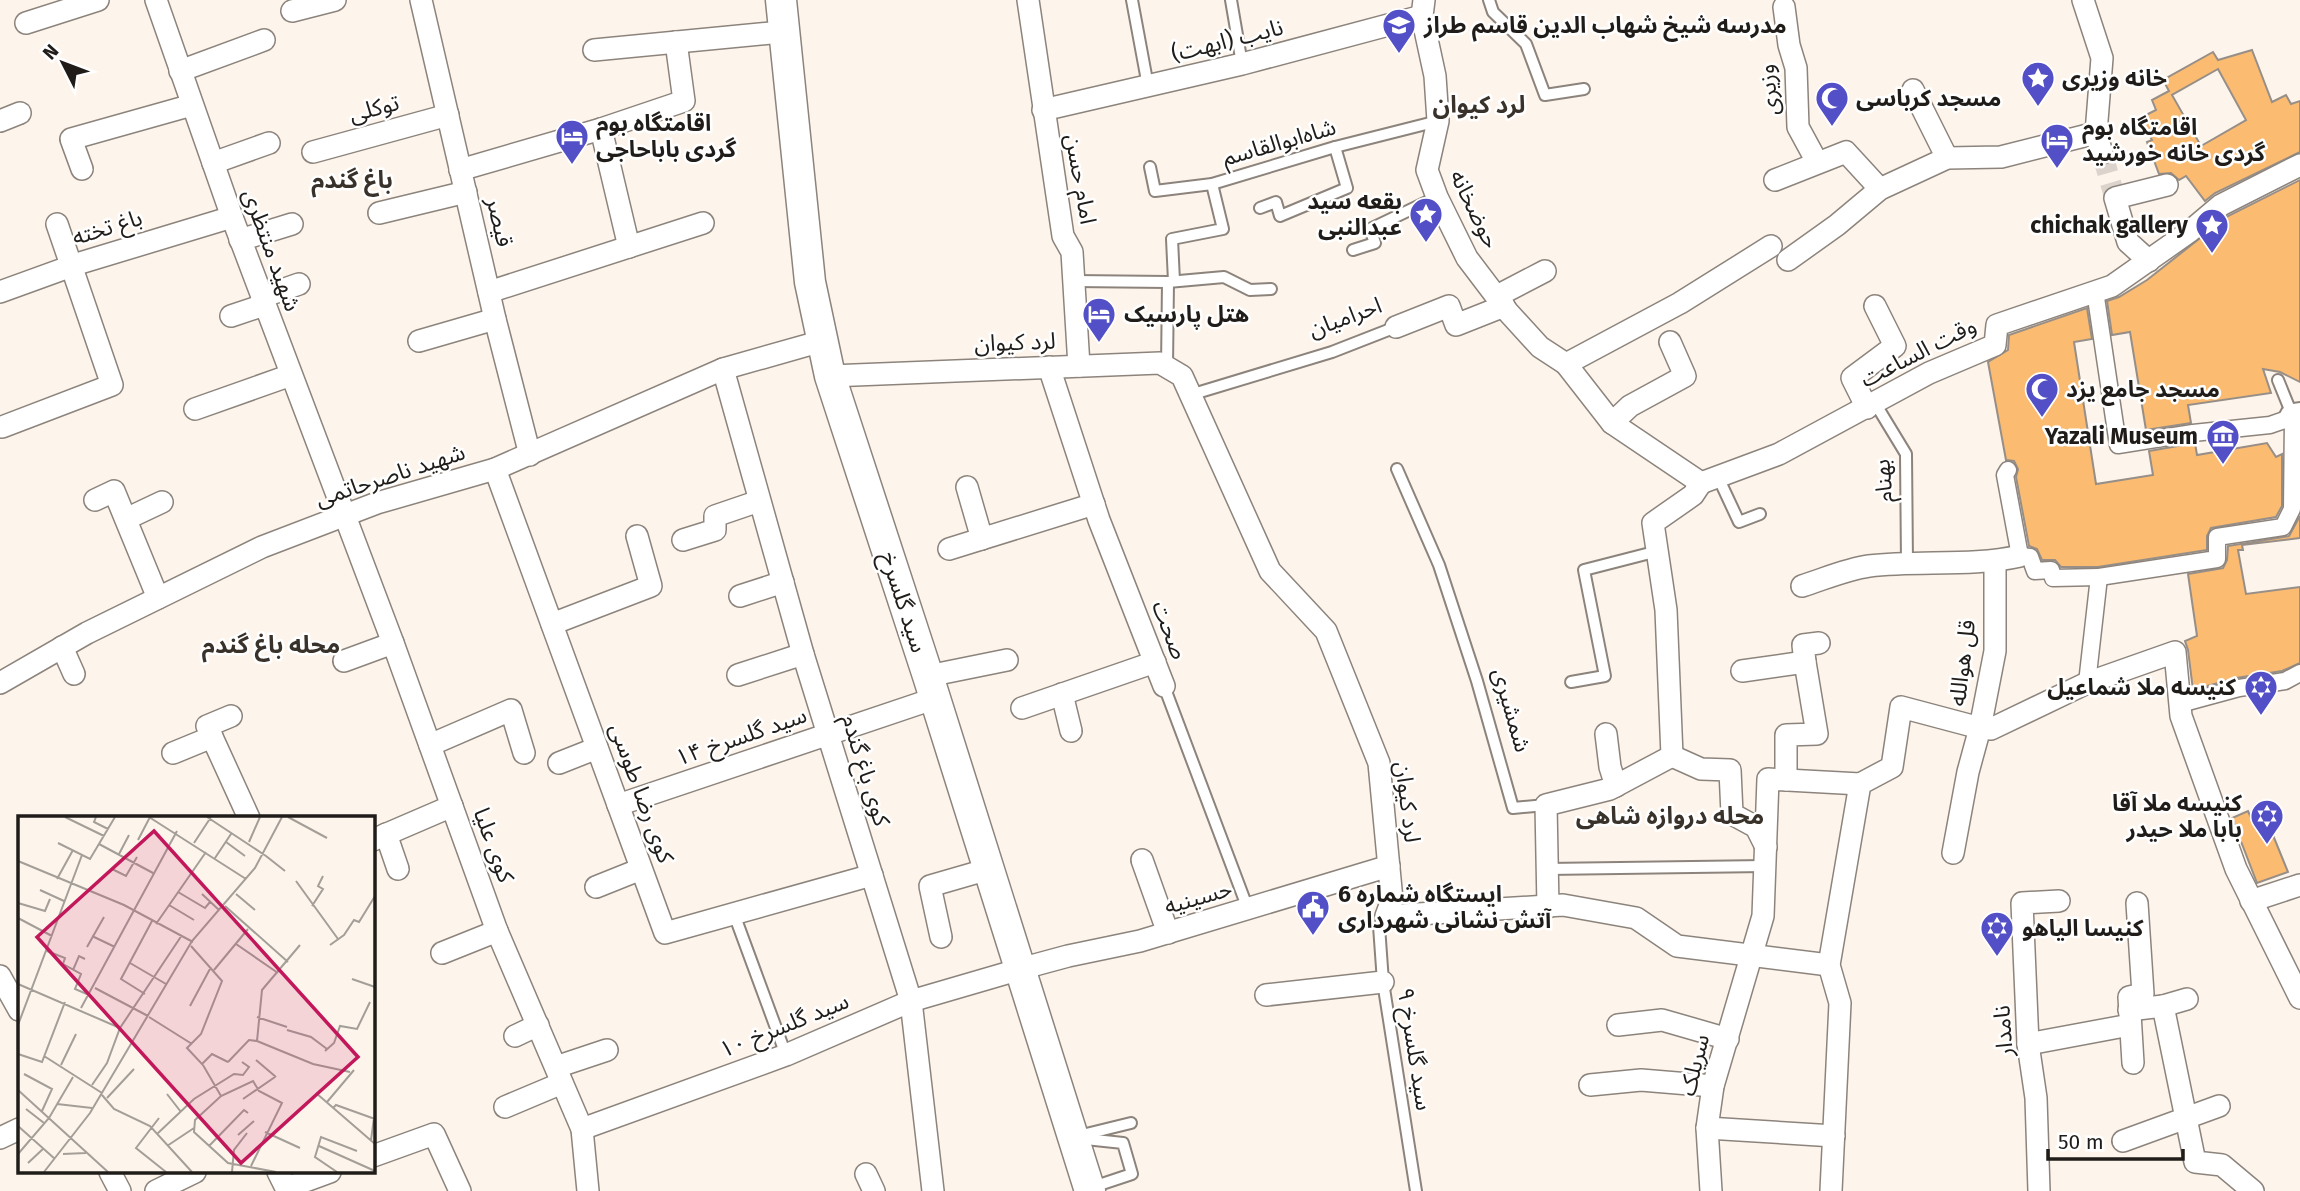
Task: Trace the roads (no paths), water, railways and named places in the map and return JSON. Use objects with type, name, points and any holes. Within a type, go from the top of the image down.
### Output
[{"type":"main road","name":"سید گلسرخ","points":[[767,0],[796,284],[823,377],[1083,1190]]},
{"type":"main road","name":"سید گلسرخ","points":[[781,0],[815,342]]},
{"type":"main road","name":"سید گلسرخ","points":[[924,690],[975,873],[1013,971]]},
{"type":"street","points":[[26,23],[98,0]]},
{"type":"street","name":"شهید منتظری","points":[[156,0],[240,240],[344,516]]},
{"type":"street","points":[[292,11],[335,0]]},
{"type":"street","name":"قیصر","points":[[421,0],[495,319],[530,455]]},
{"type":"street","name":"امام حسن","points":[[1028,0],[1063,236],[1072,253],[1080,366]]},
{"type":"street","points":[[1788,260],[1838,225],[1880,189],[1947,158],[2001,157],[2099,143],[2102,58],[2083,0]]},
{"type":"street","name":"وزیری","points":[[1784,7],[1789,45],[1796,68],[1798,127],[1817,162]]},
{"type":"street","name":"نایب (ابهت)","points":[[1043,110],[1242,64],[1423,8]]},
{"type":"street","name":"حوضخانه","points":[[1423,8],[1435,76],[1438,121],[1427,170],[1437,197],[1467,258],[1500,301],[1540,347],[1566,364]]},
{"type":"street","points":[[594,50],[771,33]]},
{"type":"street","points":[[180,71],[264,40]]},
{"type":"street","points":[[460,170],[601,129],[684,101],[676,42]]},
{"type":"street","points":[[1913,90],[1947,158]]},
{"type":"street","points":[[82,169],[71,139],[192,106]]},
{"type":"street","points":[[0,121],[20,113]]},
{"type":"street","name":"توکلی","points":[[313,152],[448,115]]},
{"type":"street","points":[[601,129],[629,247]]},
{"type":"street","points":[[213,163],[269,143]]},
{"type":"street","points":[[1774,180],[1846,152],[1880,189]]},
{"type":"street","name":"وقت الساعت","points":[[1710,480],[1779,454],[1929,373],[1996,345],[1997,325],[2112,286],[2192,234],[2221,205],[2300,165]]},
{"type":"street","points":[[2149,261],[2128,242],[2115,198],[2167,185]]},
{"type":"street","points":[[379,213],[466,192]]},
{"type":"street","name":"باغ تخته","points":[[0,292],[71,266],[232,217]]},
{"type":"street","points":[[489,292],[703,223]]},
{"type":"street","points":[[2,427],[112,385],[57,224]]},
{"type":"street","points":[[240,240],[292,224]]},
{"type":"street","points":[[1765,857],[1756,827],[1732,814],[1730,770],[1701,768],[1672,756],[1666,610],[1653,523],[1710,480],[1612,423],[1566,364],[1664,327],[1771,246]]},
{"type":"street","points":[[1500,301],[1545,271]]},
{"type":"street","points":[[231,316],[299,284]]},
{"type":"street","points":[[1802,586],[1866,567],[1995,561],[2020,556],[2030,556],[2035,571],[2050,570],[2053,578],[2099,577],[2217,559],[2217,537],[2283,527],[2296,508],[2296,417],[2270,425],[2193,433],[2118,445],[2095,291]]},
{"type":"street","name":"احرامیان","points":[[1396,327],[1449,306],[1456,325],[1500,301]]},
{"type":"street","points":[[1871,405],[1852,378],[1895,346],[1875,306]]},
{"type":"street","points":[[419,341],[495,319]]},
{"type":"street","points":[[1612,423],[1630,407],[1685,376],[1664,327]]},
{"type":"street","name":"شهید ناصرحاتمی","points":[[0,682],[62,647],[262,547],[377,503],[495,469],[723,369],[815,342]]},
{"type":"street","name":"لرد کیوان","points":[[823,377],[1160,363],[1182,376],[1270,571],[1326,631],[1379,763],[1392,900],[1386,916]]},
{"type":"street","name":"صحت","points":[[1049,367],[1094,505],[1164,687]]},
{"type":"street","name":"کوی باغ گندم","points":[[723,369],[827,735],[911,1001],[933,1191]]},
{"type":"street","points":[[195,409],[291,376]]},
{"type":"street","name":"کوی رضا طوسی","points":[[495,469],[665,933],[872,875]]},
{"type":"street","points":[[2008,470],[2005,475],[2020,556]]},
{"type":"street","points":[[967,486],[982,539]]},
{"type":"street","points":[[95,499],[114,491],[158,598]]},
{"type":"street","points":[[683,540],[715,530],[715,516],[759,501]]},
{"type":"street","points":[[126,519],[162,502]]},
{"type":"street","points":[[949,549],[1094,505]]},
{"type":"street","name":"کوی علیا","points":[[344,516],[393,643],[496,931],[582,1129],[588,1191]]},
{"type":"street","points":[[552,624],[651,586],[637,536]]},
{"type":"street","name":"قل هوالله","points":[[1953,853],[1995,651],[1995,561]]},
{"type":"street","points":[[2087,683],[2099,577]]},
{"type":"street","points":[[740,596],[783,582]]},
{"type":"street","points":[[344,661],[393,643]]},
{"type":"street","points":[[1819,643],[1803,645],[1817,734],[1786,735],[1786,780],[1860,784],[1892,767],[1901,706],[1991,729],[2087,683],[2175,652],[2181,716],[2226,843],[2251,901],[2300,998]]},
{"type":"street","points":[[62,647],[74,674]]},
{"type":"street","points":[[738,675],[803,654]]},
{"type":"street","name":"سید گلسرخ ۱۴","points":[[618,805],[827,735],[924,690],[1007,660]]},
{"type":"street","points":[[1022,708],[1155,662]]},
{"type":"street","points":[[1742,671],[1805,662]]},
{"type":"street","points":[[2180,704],[2239,688],[2285,681],[2300,673]]},
{"type":"street","points":[[1062,694],[1071,731]]},
{"type":"street","points":[[430,745],[512,710],[524,752]]},
{"type":"street","points":[[231,716],[208,726],[248,816]]},
{"type":"street","points":[[1606,734],[1610,767],[1616,786]]},
{"type":"street","points":[[173,753],[212,737]]},
{"type":"street","points":[[559,763],[597,748]]},
{"type":"street","name":"شمشیری","points":[[1546,805],[1616,786],[1672,756]]},
{"type":"street","name":"سریلک","points":[[1711,1191],[1707,1128],[1713,1086],[1763,916],[1768,779],[1786,780]]},
{"type":"street","points":[[1831,1191],[1840,1003],[1829,965],[1860,784]]},
{"type":"street","points":[[1546,805],[1548,906]]},
{"type":"street","points":[[398,869],[379,837],[452,806]]},
{"type":"street","points":[[1142,860],[1168,933]]},
{"type":"street","name":"حسینیه","points":[[1013,971],[1168,933],[1389,866]]},
{"type":"street","points":[[596,887],[641,869]]},
{"type":"street","points":[[941,937],[930,886],[975,873]]},
{"type":"street","points":[[2251,901],[2300,885]]},
{"type":"street","name":"نامدار","points":[[2039,1191],[2036,1098],[2028,1044],[2022,903],[2059,901]]},
{"type":"street","points":[[2133,1063],[2129,997],[2143,994],[2137,903]]},
{"type":"street","points":[[1386,916],[1563,905],[1636,918],[1677,946],[1829,965]]},
{"type":"street","points":[[442,953],[496,931]]},
{"type":"street","name":"سید گلسرخ ۱۰","points":[[582,1129],[786,1055],[911,1001],[1013,971]]},
{"type":"street","points":[[0,976],[18,1008]]},
{"type":"street","points":[[1266,995],[1383,982]]},
{"type":"street","points":[[2028,1044],[2130,1018],[2187,999]]},
{"type":"street","points":[[2163,1006],[2194,1162],[2222,1165],[2253,1191]]},
{"type":"street","points":[[1618,1026],[1662,1020],[1728,1039]]},
{"type":"street","points":[[515,1036],[538,1025]]},
{"type":"street","points":[[505,1107],[607,1050]]},
{"type":"street","points":[[1590,1085],[1641,1080],[1713,1086]]},
{"type":"street","points":[[2123,1141],[2219,1106]]},
{"type":"street","points":[[1707,1128],[1834,1136]]},
{"type":"street","points":[[0,1138],[18,1129]]},
{"type":"street","points":[[374,1156],[434,1134],[460,1191]]},
{"type":"street","points":[[111,1174],[120,1191]]},
{"type":"street","points":[[156,1191],[191,1174]]},
{"type":"street","points":[[279,1174],[286,1188],[324,1174]]},
{"type":"lane","points":[[1132,0],[1147,86]]},
{"type":"lane","points":[[1231,0],[1242,64]]},
{"type":"lane","points":[[1489,0],[1493,12],[1527,44],[1545,95],[1584,89]]},
{"type":"lane","name":"شاه‌ابوالقاسم","points":[[1150,167],[1155,191],[1212,184],[1335,147],[1438,121]]},
{"type":"lane","points":[[1260,208],[1276,202],[1280,216],[1347,188],[1335,147]]},
{"type":"lane","points":[[1167,367],[1172,239],[1223,229],[1212,184]]},
{"type":"lane","points":[[1353,250],[1375,243],[1370,229],[1437,197]]},
{"type":"lane","points":[[1074,281],[1171,281],[1224,277],[1250,289],[1270,289]]},
{"type":"lane","name":"احرامیان","points":[[1190,395],[1332,352],[1396,327]]},
{"type":"lane","points":[[2278,380],[2296,417]]},
{"type":"lane","name":"بهنام","points":[[1871,405],[1906,454],[1908,563]]},
{"type":"lane","name":"شمشیری","points":[[1397,469],[1438,565],[1478,681],[1513,808],[1546,805]]},
{"type":"lane","points":[[1710,480],[1739,522],[1760,514]]},
{"type":"lane","points":[[1571,682],[1605,676],[1584,570],[1658,551]]},
{"type":"lane","name":"صحت","points":[[1164,687],[1248,909]]},
{"type":"lane","points":[[1547,869],[1765,857]]},
{"type":"lane","points":[[734,914],[786,1055]]},
{"type":"lane","name":"سید گلسرخ ۹","points":[[1386,916],[1379,926],[1383,982],[1416,1191]]},
{"type":"lane","points":[[1066,1139],[1131,1123]]},
{"type":"lane","points":[[1066,1139],[1123,1143],[1132,1174],[1083,1190]]},
{"type":"tunnel","points":[[2102,153],[2115,198]]},
{"type":"place","name":"مدرسه شیخ شهاب الدین قاسم طراز","points":[[1399,55]]},
{"type":"place","name":"خانه وزیری","points":[[2038,108]]},
{"type":"place","name":"مسجد کرباسی","points":[[1832,128]]},
{"type":"place","name":"اقامتگاه بوم گردی باباحاجی","points":[[572,166]]},
{"type":"place","name":"اقامتگاه بوم گردی خانه خورشید","points":[[2057,170]]},
{"type":"place","name":"بقعه سید عبدالنبی","points":[[1426,244]]},
{"type":"place","name":"chichak gallery","points":[[2212,255]]},
{"type":"place","name":"هتل پارسیک","points":[[1099,344]]},
{"type":"place","name":"مسجد جامع یزد","points":[[2042,419]]},
{"type":"place","name":"Yazali Museum","points":[[2223,466]]},
{"type":"place","name":"کنیسه ملا شماعیل","points":[[2261,717]]},
{"type":"place","name":"کنیسه ملا آقا بابا ملا حیدر","points":[[2267,846]]},
{"type":"place","name":"ایستگاه شماره 6 آتش نشانی شهرداری","points":[[1313,937]]},
{"type":"place","name":"کنیسا الیاهو","points":[[1997,958]]},
{"type":"district","name":"لرد کیوان","points":[[1479,105]]},
{"type":"district","name":"باغ گندم","points":[[352,180]]},
{"type":"district","name":"محله باغ گندم","points":[[271,645]]},
{"type":"district","name":"محله دروازه شاهی","points":[[1670,816]]}]
